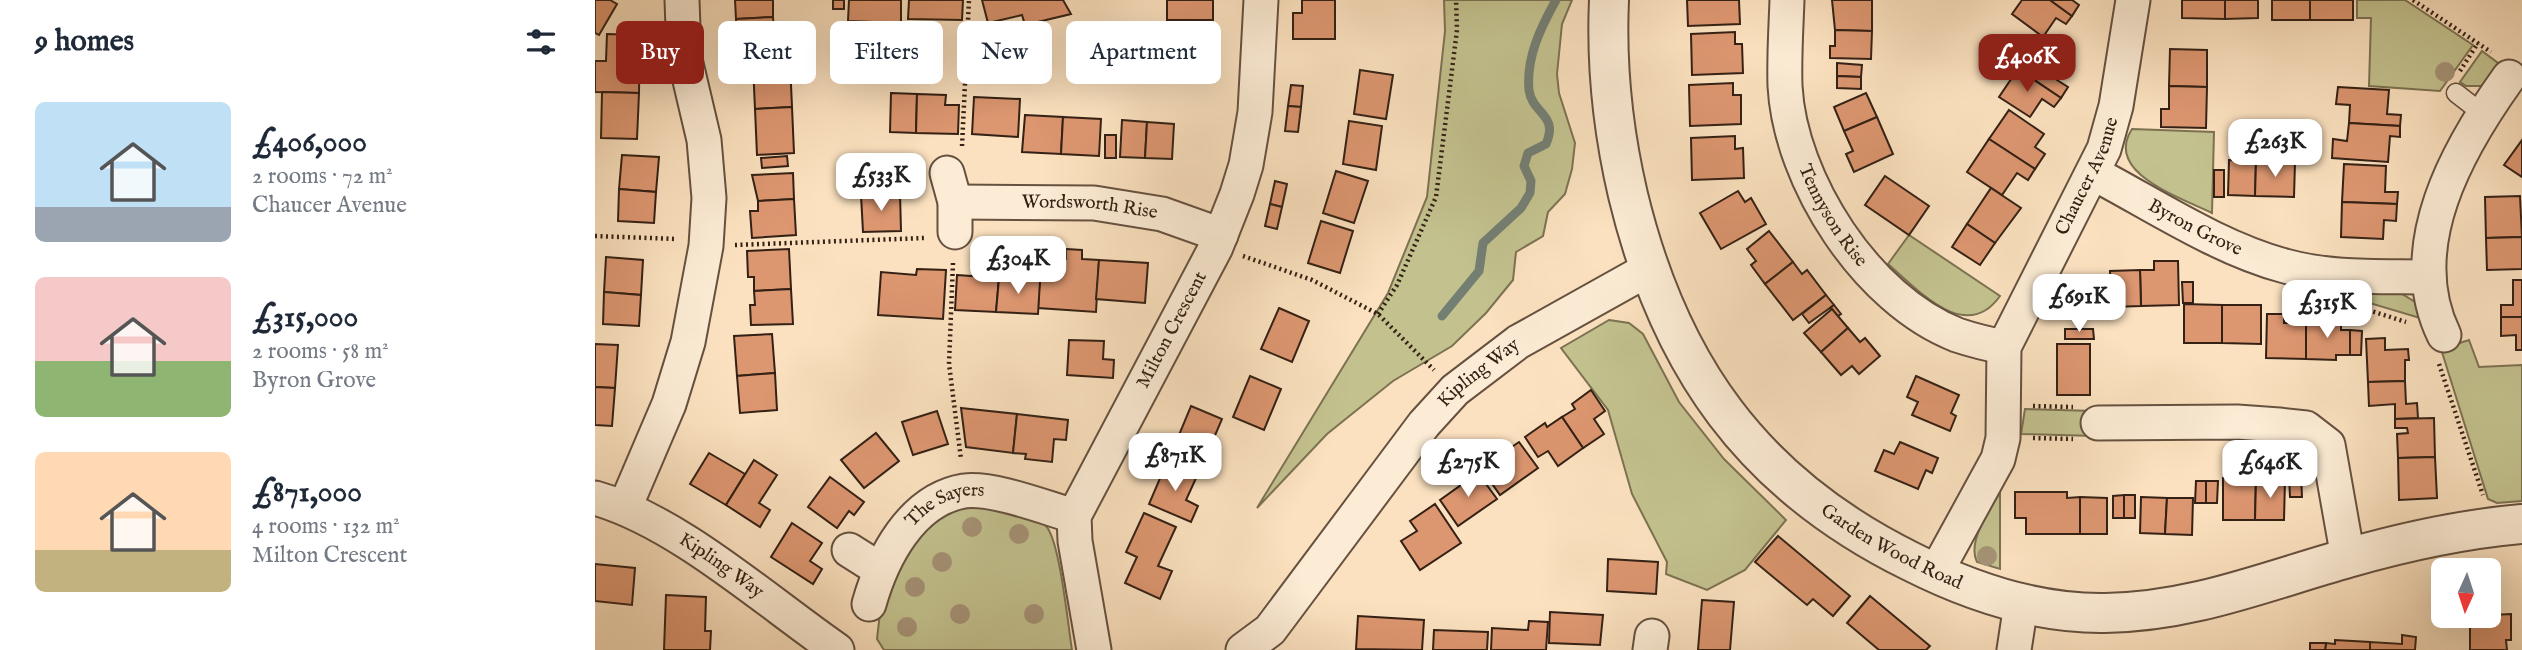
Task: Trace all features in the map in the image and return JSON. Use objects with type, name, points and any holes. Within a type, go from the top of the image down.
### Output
[{"type":"street","points":[[610,502],[673,391],[688,342],[706,243],[709,198],[704,140],[684,55],[683,0]]},
{"type":"street","name":"Milton Crescent","points":[[1075,516],[1221,236],[1246,165],[1255,112],[1261,0]]},
{"type":"street","name":"Garden Wood Road","points":[[1608,0],[1608,76],[1615,131],[1647,270],[1683,348],[1706,386],[1750,443],[1827,514],[1879,546],[1935,574],[1994,597],[2021,604],[2104,613],[2157,609],[2225,597],[2348,558],[2507,525]]},
{"type":"street","name":"Tennyson Rise","points":[[1787,0],[1785,88],[1798,152],[1813,188],[1839,233],[1889,290],[1918,313],[1957,335],[2004,347]]},
{"type":"street","name":"Chaucer Avenue","points":[[1935,574],[1998,459],[2003,439],[2004,347],[2104,149],[2116,106],[2133,0]]},
{"type":"street","points":[[2437,337],[2428,277],[2438,209],[2449,177],[2483,114],[2503,67]]},
{"type":"street","name":"Byron Grove","points":[[2093,173],[2238,249],[2285,266],[2344,276],[2428,277]]},
{"type":"street","name":"Wordsworth Rise","points":[[952,202],[1107,205],[1162,214],[1221,236]]},
{"type":"street","name":"Kipling Way","points":[[1243,650],[1281,640],[1424,424],[1455,390],[1518,342],[1647,270]]},
{"type":"street","points":[[2098,424],[2237,422],[2306,428],[2328,445],[2348,558]]},
{"type":"street","name":"The Sayers","points":[[869,604],[879,569],[915,520],[932,504],[965,491],[991,493],[1075,516]]},
{"type":"street","name":"Kipling Way","points":[[610,502],[707,556],[836,650]]},
{"type":"street","points":[[1075,516],[1075,541],[1094,650]]},
{"type":"street","points":[[849,550],[879,569]]},
{"type":"street","points":[[2014,650],[2021,604]]},
{"type":"lane","points":[[2456,93],[2483,114]]},
{"type":"path","points":[[595,236],[706,243],[943,237],[961,160],[969,0]]},
{"type":"path","points":[[1378,314],[1397,285],[1436,197],[1457,30],[1455,0]]},
{"type":"path","points":[[2413,0],[2503,67]]},
{"type":"path","points":[[952,202],[949,364],[965,491]]},
{"type":"path","points":[[1265,264],[1312,280],[1378,314],[1455,390]]},
{"type":"path","points":[[2344,276],[2353,305],[2424,329],[2437,337],[2507,525]]},
{"type":"path","points":[[2003,439],[2098,439],[2098,407],[2004,405]]},
{"type":"shaded area","points":[[1444,0],[1572,0],[1562,24],[1557,74],[1559,93],[1575,143],[1565,194],[1548,212],[1543,236],[1516,252],[1513,280],[1486,313],[1452,346],[1393,381],[1327,434],[1257,508],[1388,293],[1427,197],[1445,31]]},
{"type":"shaded area","points":[[2357,0],[2405,0],[2473,45],[2440,91],[2369,86],[2371,18],[2357,18]]},
{"type":"shaded area","points":[[2482,51],[2502,66],[2483,86],[2466,86],[2460,82]]},
{"type":"shaded area","points":[[2132,129],[2214,132],[2212,213],[2166,191],[2137,171],[2128,159],[2126,145]]},
{"type":"shaded area","points":[[1909,235],[2000,296],[1987,310],[1973,315],[1958,314],[1928,299],[1888,264]]},
{"type":"shaded area","points":[[2367,293],[2402,294],[2415,302],[2420,318],[2366,302],[2363,297]]},
{"type":"shaded area","points":[[1609,320],[1629,323],[1643,334],[1679,402],[1724,459],[1786,520],[1745,570],[1707,590],[1666,574],[1667,562],[1632,494],[1608,410],[1561,348]]},
{"type":"shaded area","points":[[2469,340],[2479,367],[2522,365],[2522,501],[2497,503],[2488,499],[2441,349]]},
{"type":"shaded area","points":[[2025,409],[2094,411],[2095,436],[2021,434]]},
{"type":"shaded area","points":[[2000,493],[2000,569],[1977,562],[1975,545],[1990,507]]},
{"type":"shaded area","points":[[983,506],[1026,516],[1046,526],[1059,565],[1072,650],[884,650],[877,639],[880,613],[900,555],[947,510]]},
{"type":"building","points":[[595,0],[610,0],[617,4],[599,35],[595,33]]},
{"type":"building","points":[[735,0],[773,0],[773,17],[736,19]]},
{"type":"building","points":[[833,0],[844,0],[844,9],[833,9]]},
{"type":"building","points":[[849,0],[901,0],[901,21],[848,21]]},
{"type":"building","points":[[909,0],[963,0],[962,20],[908,19]]},
{"type":"building","points":[[982,0],[1063,0],[1071,14],[1042,21],[1024,21],[1022,15],[987,21]]},
{"type":"building","points":[[1167,0],[1213,0],[1213,20],[1167,20]]},
{"type":"building","points":[[1302,0],[1335,0],[1335,39],[1293,39],[1293,13],[1302,13]]},
{"type":"building","points":[[1687,0],[1739,0],[1740,24],[1688,26]]},
{"type":"building","points":[[1832,0],[1872,0],[1872,31],[1835,30]]},
{"type":"building","points":[[2022,0],[2050,0],[2072,16],[2066,24],[2056,18],[2043,37],[2012,14]]},
{"type":"building","points":[[2050,0],[2072,0],[2079,5],[2072,16]]},
{"type":"building","points":[[2182,0],[2225,0],[2225,19],[2182,18]]},
{"type":"building","points":[[2225,0],[2258,0],[2258,18],[2225,19]]},
{"type":"building","points":[[2272,0],[2310,0],[2310,20],[2272,20]]},
{"type":"building","points":[[2310,0],[2353,0],[2353,20],[2310,20]]},
{"type":"building","points":[[773,17],[773,21],[736,21]]},
{"type":"building","points":[[1835,30],[1872,31],[1871,59],[1830,58],[1830,46],[1835,46]]},
{"type":"building","points":[[1735,32],[1735,44],[1742,44],[1743,73],[1692,75],[1691,34]]},
{"type":"building","points":[[607,34],[616,34],[616,84],[639,84],[639,93],[595,92],[595,61],[606,61]]},
{"type":"building","points":[[2038,39],[2070,61],[2057,80],[2068,87],[2061,98],[2018,69]]},
{"type":"building","points":[[2170,49],[2207,50],[2207,87],[2169,86]]},
{"type":"building","points":[[1837,63],[1862,65],[1861,77],[1837,76]]},
{"type":"building","points":[[2018,69],[2061,98],[2054,107],[2042,99],[2030,117],[1999,97]]},
{"type":"building","points":[[1360,70],[1393,75],[1386,119],[1354,114]]},
{"type":"building","points":[[1837,76],[1861,77],[1861,89],[1837,88]]},
{"type":"building","points":[[1733,83],[1733,95],[1741,95],[1741,124],[1690,126],[1689,85]]},
{"type":"building","points":[[754,84],[791,84],[792,107],[755,109]]},
{"type":"building","points":[[1291,85],[1303,86],[1301,107],[1288,106]]},
{"type":"building","points":[[2169,86],[2207,87],[2206,128],[2161,127],[2161,109],[2169,109]]},
{"type":"building","points":[[2338,87],[2389,90],[2387,114],[2401,115],[2400,126],[2349,123],[2350,105],[2336,104]]},
{"type":"building","points":[[602,92],[639,93],[637,139],[601,138]]},
{"type":"building","points":[[891,93],[917,94],[916,133],[890,132]]},
{"type":"building","points":[[1866,93],[1877,117],[1844,131],[1834,107]]},
{"type":"building","points":[[917,94],[946,95],[945,105],[959,105],[958,134],[916,133]]},
{"type":"building","points":[[974,97],[1020,99],[1018,137],[972,134]]},
{"type":"building","points":[[1288,106],[1301,107],[1298,132],[1285,131]]},
{"type":"building","points":[[792,107],[794,153],[757,155],[755,109]]},
{"type":"building","points":[[2009,110],[2044,134],[2035,147],[2045,154],[2035,169],[1989,139]]},
{"type":"building","points":[[1025,115],[1063,117],[1061,154],[1022,152]]},
{"type":"building","points":[[1063,117],[1101,119],[1099,156],[1061,154]]},
{"type":"building","points":[[1877,117],[1893,154],[1854,172],[1846,154],[1853,151],[1844,131]]},
{"type":"building","points":[[1122,120],[1147,122],[1145,158],[1120,157]]},
{"type":"building","points":[[1349,121],[1382,126],[1376,170],[1343,164]]},
{"type":"building","points":[[1147,122],[1174,124],[1172,159],[1145,158]]},
{"type":"building","points":[[2349,123],[2400,126],[2400,137],[2390,136],[2388,162],[2332,158],[2333,139],[2347,141]]},
{"type":"building","points":[[1105,135],[1116,135],[1116,158],[1105,158]]},
{"type":"building","points":[[1735,136],[1735,149],[1743,148],[1744,178],[1692,180],[1691,138]]},
{"type":"building","points":[[1989,139],[2035,169],[2028,180],[2017,173],[2002,195],[1967,172]]},
{"type":"building","points":[[2522,140],[2522,177],[2504,165]]},
{"type":"building","points":[[622,155],[659,157],[656,192],[619,189]]},
{"type":"building","points":[[787,156],[788,166],[762,168],[761,158]]},
{"type":"building","points":[[2229,160],[2256,161],[2255,196],[2228,195]]},
{"type":"building","points":[[2256,161],[2295,162],[2294,197],[2255,196]]},
{"type":"building","points":[[2344,164],[2386,166],[2385,192],[2398,192],[2397,204],[2342,202]]},
{"type":"building","points":[[899,168],[900,193],[861,195],[860,170]]},
{"type":"building","points":[[2214,170],[2224,170],[2224,197],[2214,197]]},
{"type":"building","points":[[1336,171],[1368,181],[1354,223],[1323,213]]},
{"type":"building","points":[[793,173],[794,199],[758,201],[752,175]]},
{"type":"building","points":[[1885,176],[1929,206],[1909,235],[1865,205]]},
{"type":"building","points":[[1275,181],[1287,184],[1282,207],[1270,204]]},
{"type":"building","points":[[1991,188],[2021,208],[1995,243],[1967,224]]},
{"type":"building","points":[[619,189],[656,192],[654,223],[618,221]]},
{"type":"building","points":[[1738,191],[1745,202],[1751,198],[1766,224],[1721,249],[1700,213]]},
{"type":"building","points":[[900,193],[901,231],[863,232],[861,195]]},
{"type":"building","points":[[2520,196],[2522,237],[2486,238],[2485,197]]},
{"type":"building","points":[[794,199],[796,235],[752,238],[750,211],[758,211],[758,201]]},
{"type":"building","points":[[2342,202],[2397,204],[2396,221],[2384,220],[2383,239],[2341,237]]},
{"type":"building","points":[[1270,204],[1282,207],[1277,229],[1265,226]]},
{"type":"building","points":[[1321,221],[1353,231],[1340,273],[1308,263]]},
{"type":"building","points":[[1967,224],[1995,243],[1980,265],[1952,247]]},
{"type":"building","points":[[1769,231],[1793,262],[1765,284],[1751,265],[1756,261],[1747,249]]},
{"type":"building","points":[[2522,237],[2522,269],[2487,270],[2486,238]]},
{"type":"building","points":[[789,249],[791,289],[754,291],[754,277],[748,277],[747,251]]},
{"type":"building","points":[[1066,249],[1082,250],[1082,259],[1099,260],[1096,312],[1038,308],[1041,258],[1066,259]]},
{"type":"building","points":[[606,257],[643,260],[641,295],[604,292]]},
{"type":"building","points":[[1099,260],[1148,263],[1145,303],[1096,299]]},
{"type":"building","points":[[2154,261],[2178,261],[2179,305],[2141,306],[2140,270],[2154,270]]},
{"type":"building","points":[[1793,262],[1802,274],[1807,270],[1826,295],[1793,320],[1765,284]]},
{"type":"building","points":[[917,269],[946,270],[943,319],[878,315],[881,272],[916,275]]},
{"type":"building","points":[[2140,270],[2141,306],[2111,307],[2110,271]]},
{"type":"building","points":[[957,275],[999,278],[996,312],[955,310]]},
{"type":"building","points":[[999,278],[1040,281],[1038,314],[996,312]]},
{"type":"building","points":[[2513,280],[2522,280],[2522,317],[2501,317],[2501,305],[2513,305]]},
{"type":"building","points":[[2182,282],[2193,282],[2193,303],[2183,303]]},
{"type":"building","points":[[791,289],[793,324],[751,325],[750,305],[755,305],[754,291]]},
{"type":"building","points":[[604,292],[641,295],[639,326],[603,324]]},
{"type":"building","points":[[1826,295],[1834,305],[1809,323],[1802,314]]},
{"type":"building","points":[[2184,304],[2222,305],[2222,343],[2184,343]]},
{"type":"building","points":[[1834,305],[1841,314],[1838,316],[1830,308]]},
{"type":"building","points":[[2222,305],[2261,305],[2261,344],[2222,343]]},
{"type":"building","points":[[1279,308],[1309,321],[1292,362],[1261,349]]},
{"type":"building","points":[[1832,309],[1848,328],[1821,352],[1804,333]]},
{"type":"building","points":[[2267,314],[2284,314],[2284,323],[2306,323],[2306,359],[2266,358]]},
{"type":"building","points":[[2501,317],[2522,317],[2522,350],[2516,350],[2516,335],[2501,336]]},
{"type":"building","points":[[2323,319],[2341,319],[2341,330],[2350,330],[2350,355],[2336,355],[2336,360],[2306,359],[2306,323],[2322,324]]},
{"type":"building","points":[[1848,328],[1860,342],[1865,338],[1880,356],[1859,374],[1852,366],[1841,375],[1821,352]]},
{"type":"building","points":[[2065,329],[2093,329],[2094,339],[2065,339]]},
{"type":"building","points":[[2350,330],[2362,331],[2361,355],[2350,355]]},
{"type":"building","points":[[772,334],[775,373],[737,376],[734,336]]},
{"type":"building","points":[[2385,338],[2385,350],[2408,349],[2405,381],[2368,382],[2366,339]]},
{"type":"building","points":[[1069,340],[1104,341],[1103,359],[1114,360],[1113,378],[1067,375]]},
{"type":"building","points":[[595,344],[618,345],[615,388],[595,387]]},
{"type":"building","points":[[2057,344],[2090,344],[2090,395],[2057,395]]},
{"type":"building","points":[[775,373],[777,410],[740,413],[737,376]]},
{"type":"building","points":[[1250,376],[1281,389],[1264,430],[1233,417]]},
{"type":"building","points":[[1916,376],[1959,395],[1951,413],[1956,416],[1950,431],[1912,415],[1918,402],[1907,397]]},
{"type":"building","points":[[2405,381],[2406,404],[2417,403],[2418,418],[2395,419],[2395,404],[2369,406],[2368,382]]},
{"type":"building","points":[[595,387],[615,388],[612,426],[595,425]]},
{"type":"building","points":[[1591,390],[1605,411],[1594,419],[1604,434],[1583,448],[1562,417],[1575,409],[1572,404]]},
{"type":"building","points":[[1191,406],[1222,419],[1205,459],[1174,447]]},
{"type":"building","points":[[961,408],[1017,414],[1013,453],[966,447]]},
{"type":"building","points":[[937,411],[948,444],[913,455],[902,422]]},
{"type":"building","points":[[1017,414],[1068,420],[1066,440],[1054,439],[1052,462],[1025,459],[1026,454],[1013,453]]},
{"type":"building","points":[[1562,417],[1583,448],[1558,466],[1548,451],[1538,457],[1525,437],[1545,423],[1547,427]]},
{"type":"building","points":[[2434,418],[2435,457],[2398,458],[2397,434],[2408,433],[2407,428],[2395,428],[2395,419]]},
{"type":"building","points":[[876,433],[899,461],[864,488],[841,460]]},
{"type":"building","points":[[1519,442],[1538,468],[1500,495],[1481,468]]},
{"type":"building","points":[[1900,442],[1938,458],[1932,473],[1926,470],[1918,489],[1875,471],[1884,450],[1894,454]]},
{"type":"building","points":[[709,453],[745,474],[726,505],[690,484]]},
{"type":"building","points":[[2435,457],[2437,498],[2399,500],[2398,458]]},
{"type":"building","points":[[754,460],[777,475],[759,503],[770,510],[760,527],[726,505]]},
{"type":"building","points":[[1167,462],[1197,476],[1186,500],[1198,506],[1191,522],[1149,504]]},
{"type":"building","points":[[1478,473],[1497,499],[1458,526],[1440,500]]},
{"type":"building","points":[[2289,475],[2301,475],[2302,497],[2290,497]]},
{"type":"building","points":[[830,477],[864,502],[854,515],[849,511],[837,528],[808,507]]},
{"type":"building","points":[[2223,478],[2256,479],[2255,520],[2223,520]]},
{"type":"building","points":[[2256,479],[2285,479],[2284,520],[2255,520]]},
{"type":"building","points":[[2196,481],[2206,481],[2206,503],[2195,503]]},
{"type":"building","points":[[2206,481],[2218,481],[2217,503],[2206,503]]},
{"type":"building","points":[[2015,492],[2067,492],[2067,498],[2080,497],[2080,534],[2026,534],[2026,518],[2015,518]]},
{"type":"building","points":[[2124,495],[2124,518],[2113,518],[2113,496]]},
{"type":"building","points":[[2124,495],[2135,495],[2135,518],[2124,518]]},
{"type":"building","points":[[2080,497],[2107,498],[2107,534],[2080,534]]},
{"type":"building","points":[[2141,497],[2167,498],[2165,534],[2140,533]]},
{"type":"building","points":[[2167,498],[2193,498],[2192,535],[2165,534]]},
{"type":"building","points":[[1435,504],[1461,543],[1420,570],[1401,541],[1417,531],[1410,521]]},
{"type":"building","points":[[1144,513],[1176,527],[1158,566],[1172,571],[1160,599],[1125,583],[1137,557],[1126,552]]},
{"type":"building","points":[[792,523],[822,543],[810,561],[822,569],[813,584],[771,557]]},
{"type":"building","points":[[1778,536],[1850,596],[1833,616],[1813,599],[1807,605],[1755,562]]},
{"type":"building","points":[[1608,559],[1658,562],[1656,594],[1607,591]]},
{"type":"building","points":[[595,564],[635,568],[632,605],[595,601]]},
{"type":"building","points":[[666,595],[706,597],[705,631],[711,631],[710,650],[664,650]]},
{"type":"building","points":[[1870,596],[1930,646],[1926,650],[1879,650],[1847,623]]},
{"type":"building","points":[[1702,600],[1734,602],[1730,650],[1698,650]]},
{"type":"building","points":[[1550,612],[1603,615],[1600,645],[1549,643]]},
{"type":"building","points":[[2501,614],[2511,614],[2511,640],[2506,640],[2507,650],[2470,650],[2470,628],[2501,628]]},
{"type":"building","points":[[1358,616],[1424,620],[1422,650],[1356,649]]},
{"type":"building","points":[[1529,621],[1548,622],[1546,650],[1491,650],[1492,628],[1528,630]]},
{"type":"building","points":[[1434,630],[1488,632],[1487,650],[1433,650]]},
{"type":"building","points":[[2402,635],[2416,637],[2415,650],[2370,650],[2370,642],[2402,644]]},
{"type":"building","points":[[2335,640],[2370,642],[2370,650],[2325,650],[2326,643],[2335,644]]},
{"type":"building","points":[[2310,643],[2326,643],[2325,650],[2310,650]]},
{"type":"waterway","points":[[1442,316],[1479,271],[1483,243],[1521,208],[1530,193],[1531,181],[1524,166],[1528,153],[1546,144],[1549,134],[1547,120],[1531,98],[1530,66],[1540,32],[1556,0]]}]
